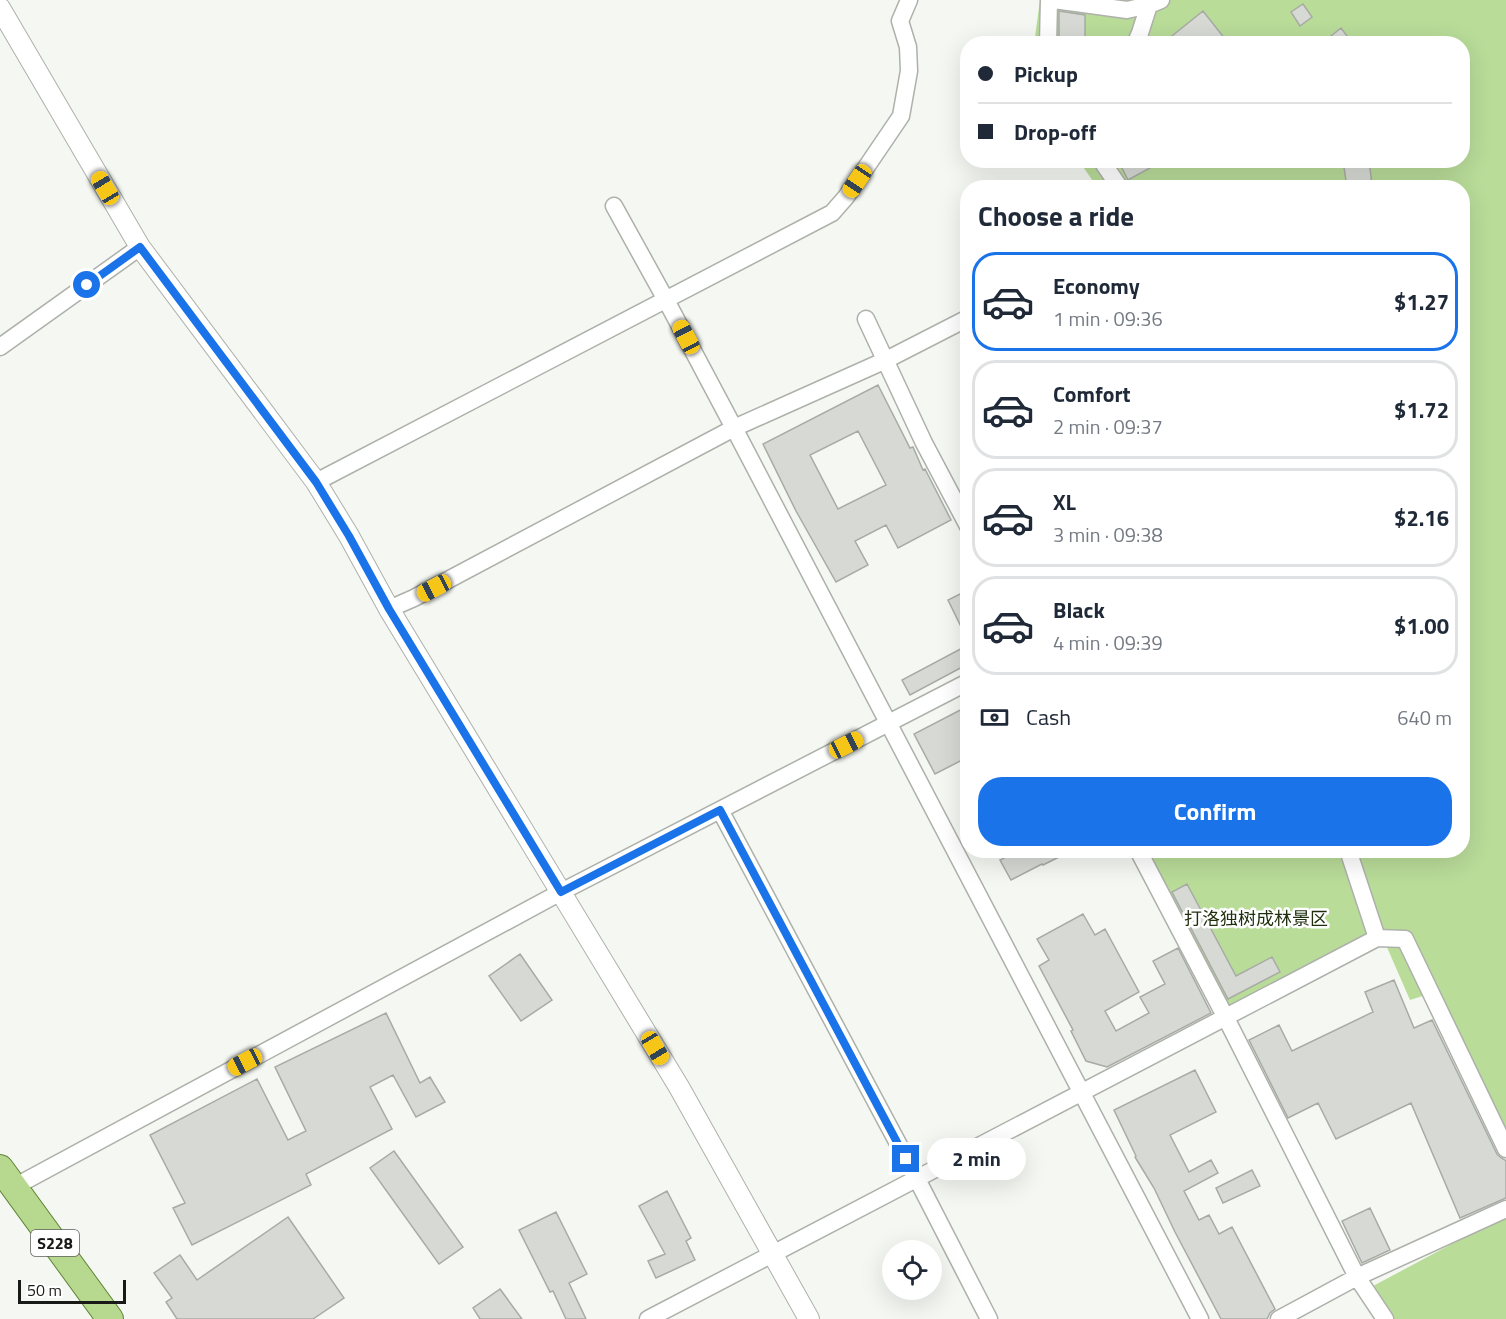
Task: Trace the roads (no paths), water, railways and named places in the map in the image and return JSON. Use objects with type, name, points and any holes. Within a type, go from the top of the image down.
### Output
[{"type":"main road","name":"S228","points":[[7,1177],[110,1319]]},
{"type":"street","points":[[316,482],[832,213],[846,197],[901,116],[909,70],[908,47],[900,21],[909,0]]},
{"type":"street","points":[[1048,36],[1049,0]]},
{"type":"street","points":[[1054,0],[1124,10],[1155,2]]},
{"type":"street","points":[[1139,36],[1155,2]]},
{"type":"street","points":[[0,8],[140,247],[316,482],[389,609],[679,1087],[809,1319]]},
{"type":"street","points":[[614,206],[734,428],[1200,1319]]},
{"type":"street","points":[[0,347],[140,247]]},
{"type":"street","points":[[866,319],[924,443],[960,511]]},
{"type":"street","points":[[389,609],[424,593],[734,428],[886,360],[960,322]]},
{"type":"street","points":[[7,1177],[960,686]]},
{"type":"street","points":[[720,810],[989,1319]]},
{"type":"street","points":[[1142,858],[1357,1277],[1385,1319]]},
{"type":"street","points":[[1351,858],[1377,938]]},
{"type":"street","points":[[648,1319],[1377,938],[1405,939],[1506,1149]]},
{"type":"street","points":[[1278,1319],[1357,1277],[1506,1209]]},
{"type":"park label","name":"打洛独树成林景区","points":[[1256,918]]}]
